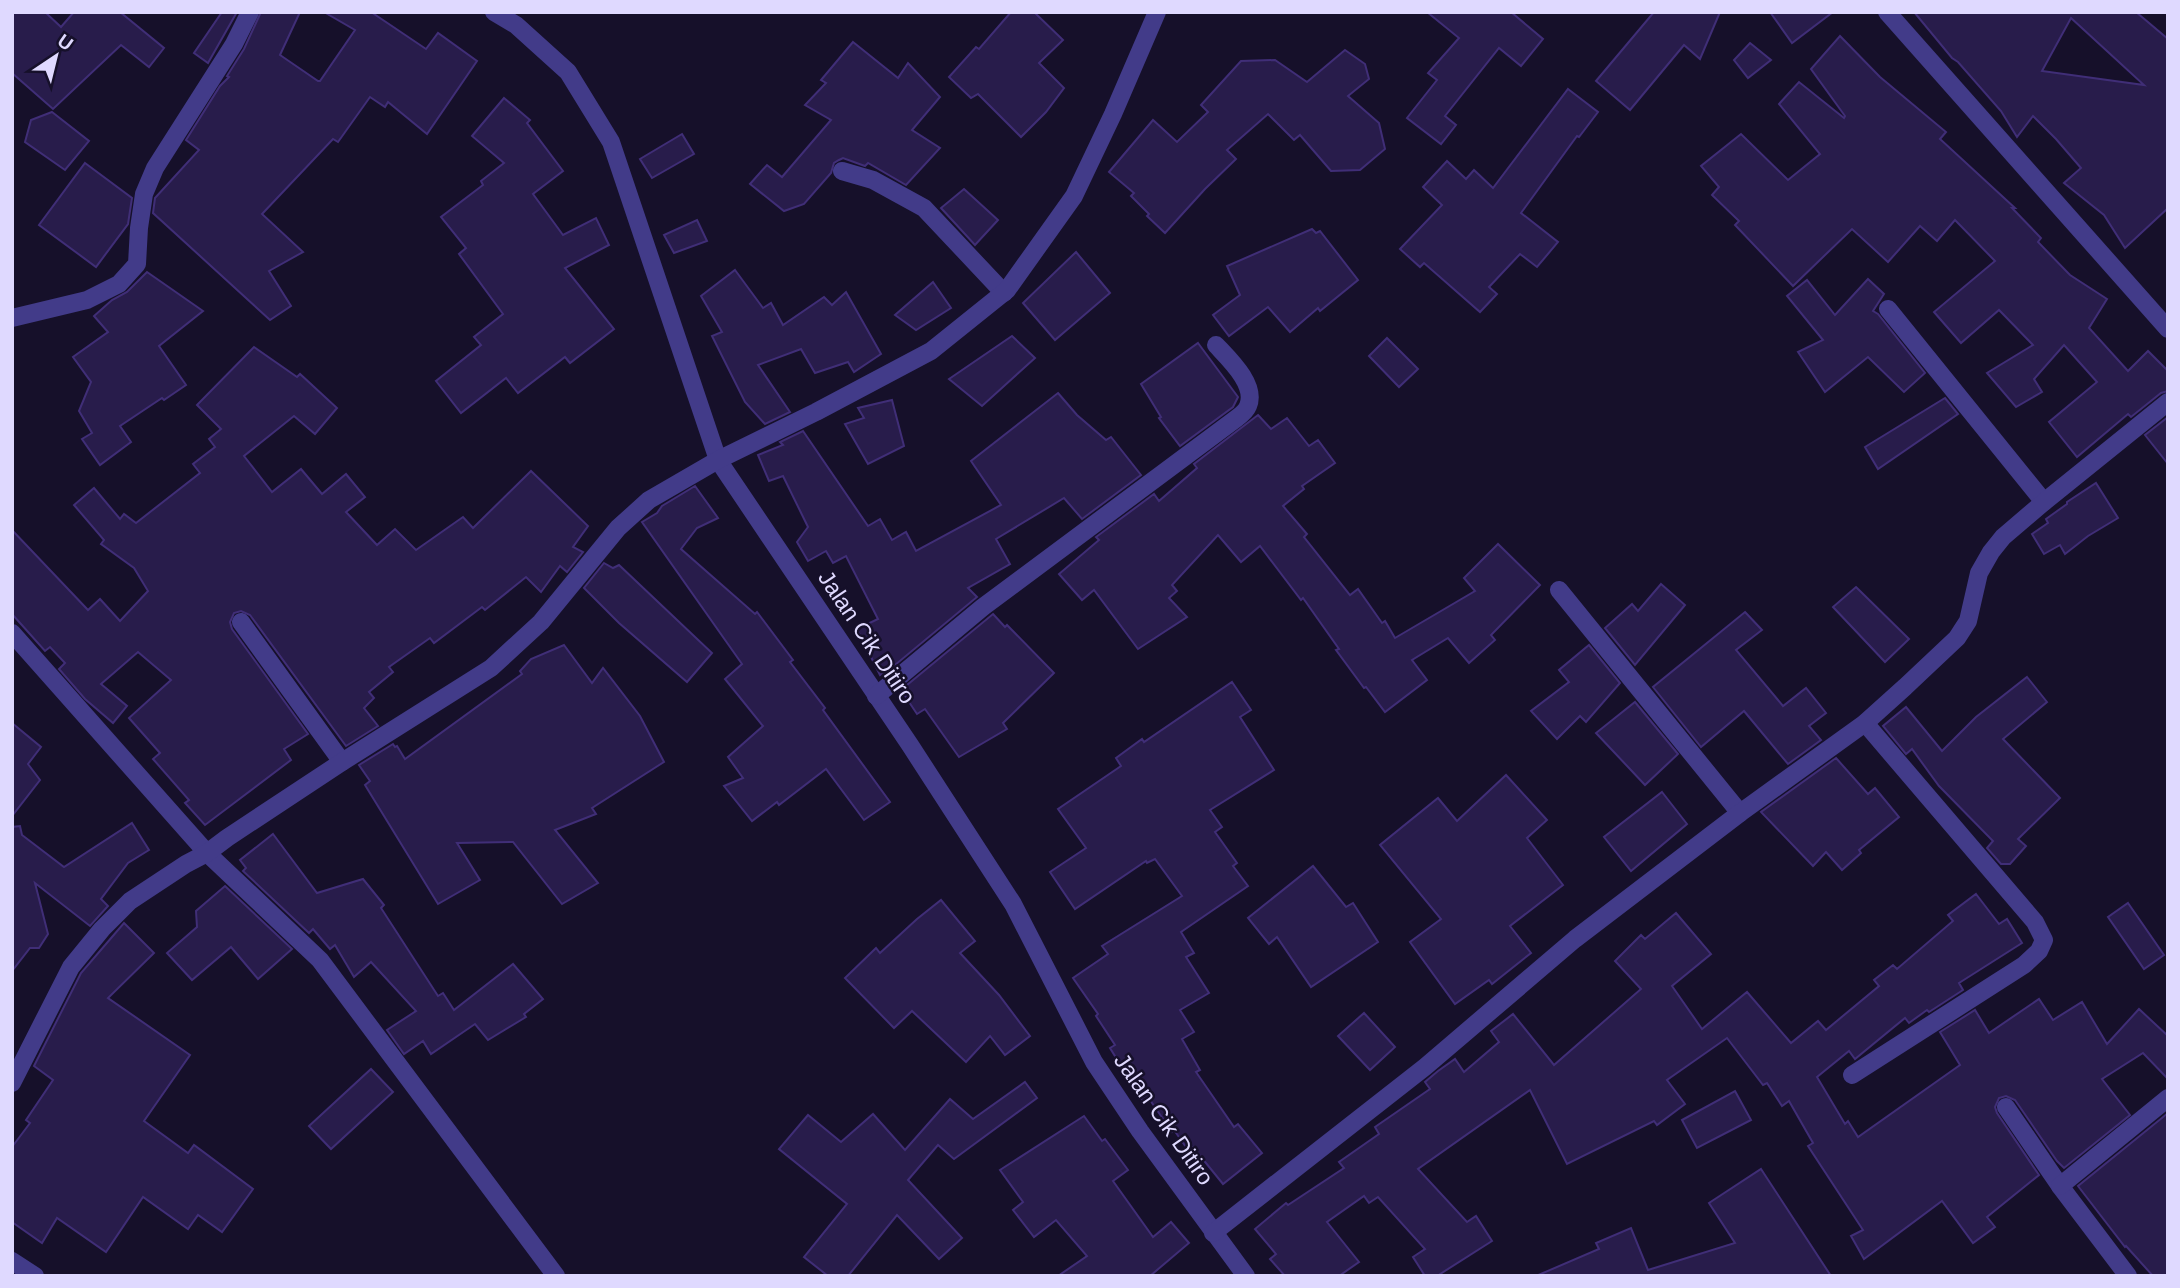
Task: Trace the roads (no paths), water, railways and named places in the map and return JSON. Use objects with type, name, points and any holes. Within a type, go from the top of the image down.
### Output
[{"type":"street","points":[[12,318],[87,300],[119,284],[137,264],[144,194],[156,168],[234,44],[250,12]]},
{"type":"street","name":"Jalan Cik Ditiro","points":[[494,12],[516,25],[568,72],[611,142],[718,460],[1013,904],[1094,1062],[1140,1131],[1246,1276]]},
{"type":"street","points":[[12,1083],[71,967],[102,929],[130,901],[491,668],[541,622],[618,528],[649,500],[718,460],[931,351],[1004,293],[1074,196],[1157,12]]},
{"type":"street","points":[[1887,12],[2168,329]]},
{"type":"street","points":[[842,171],[873,180],[924,208],[1004,293]]},
{"type":"street","points":[[1888,309],[2044,502]]},
{"type":"street","points":[[876,696],[983,607],[1248,408],[1250,394],[1244,380],[1216,345]]},
{"type":"street","points":[[1213,1233],[1425,1067],[1574,939],[1740,813],[1865,723],[1957,638],[1968,621],[1979,573],[2003,537],[2168,402]]},
{"type":"street","points":[[1559,590],[1740,813]]},
{"type":"street","points":[[241,622],[342,762]]},
{"type":"street","points":[[12,633],[207,853],[320,960],[556,1276]]},
{"type":"street","points":[[1852,1075],[2024,964],[2039,951],[2044,940],[2035,922],[1865,723]]},
{"type":"street","points":[[2060,1186],[2168,1098]]},
{"type":"street","points":[[2006,1107],[2060,1186],[2128,1276]]},
{"type":"street","points":[[12,1261],[35,1276]]}]
